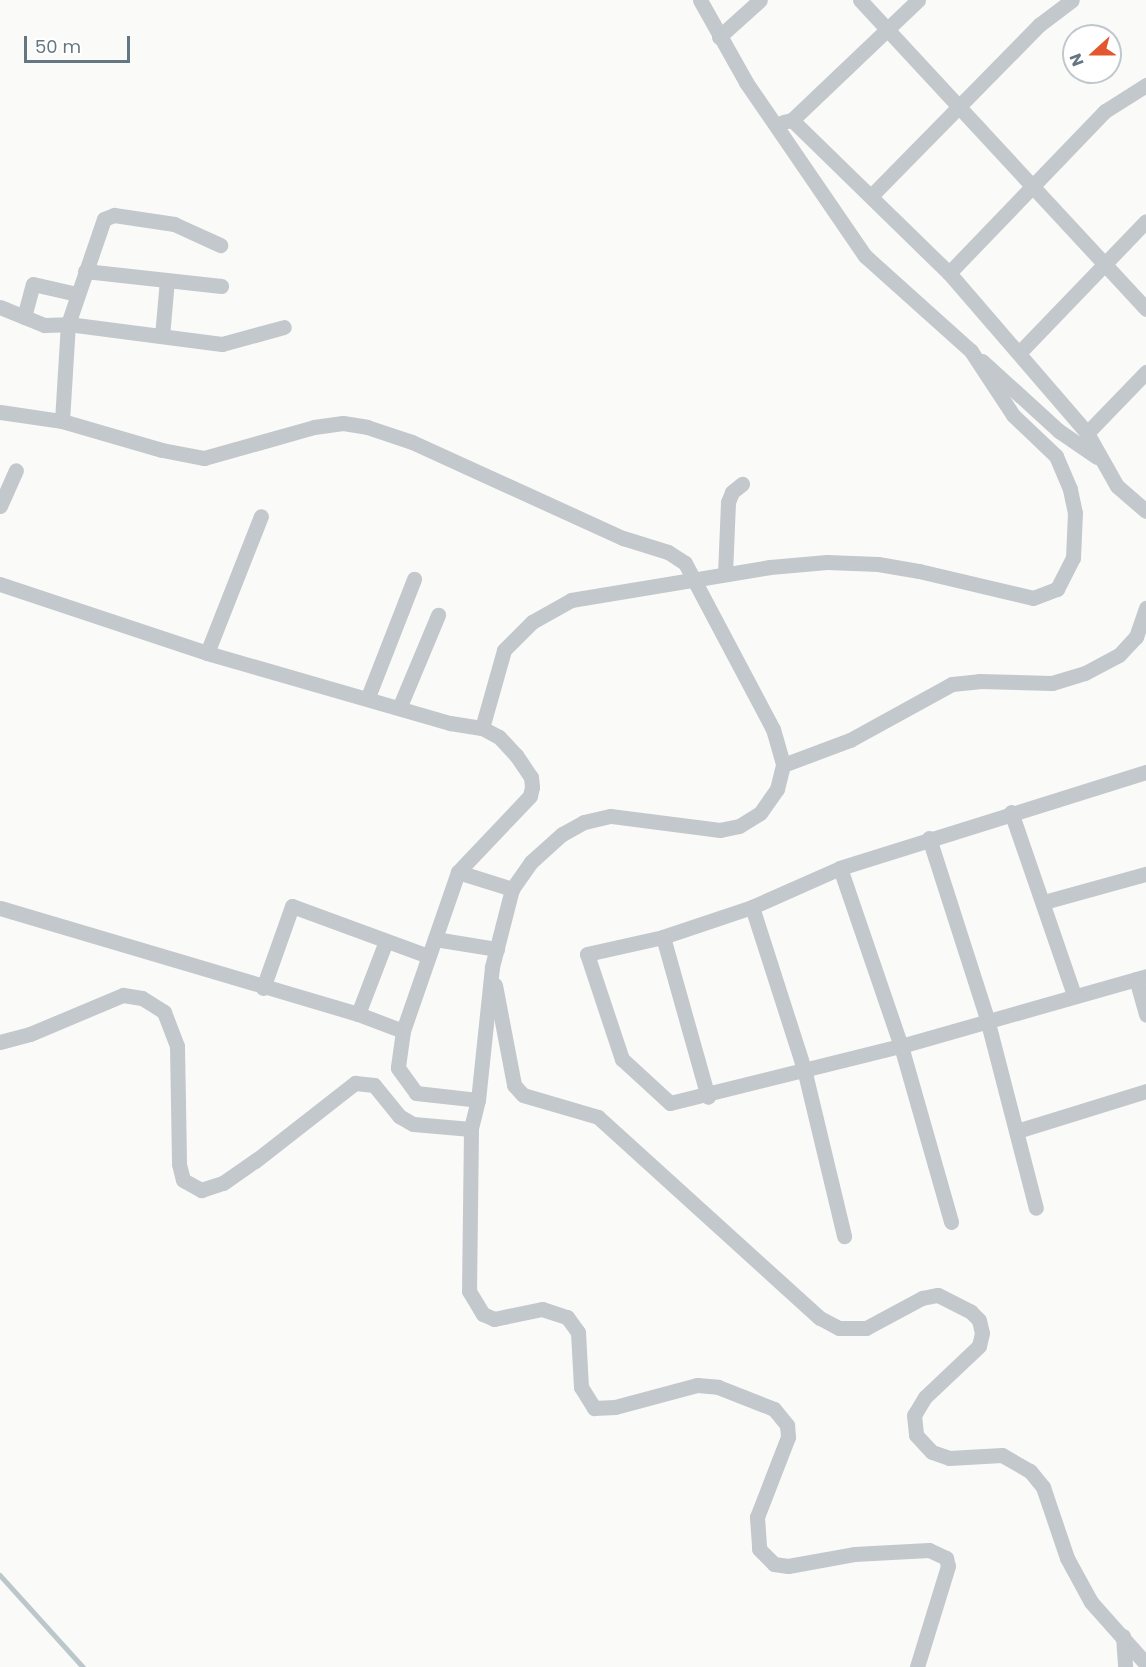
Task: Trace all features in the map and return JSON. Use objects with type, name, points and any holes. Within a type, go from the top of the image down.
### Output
[{"type":"street","points":[[700,0],[719,38],[773,123],[865,256],[1051,424],[1100,459]]},
{"type":"street","points":[[719,38],[759,0]]},
{"type":"street","points":[[860,0],[1146,309]]},
{"type":"street","points":[[773,123],[792,120],[918,0]]},
{"type":"street","points":[[871,196],[1039,25],[1072,0]]},
{"type":"street","points":[[949,273],[1031,185],[1105,111],[1146,85]]},
{"type":"street","points":[[792,120],[949,273],[1087,433],[1117,486],[1146,511]]},
{"type":"street","points":[[62,421],[68,324],[104,219],[114,215],[174,224],[220,245]]},
{"type":"street","points":[[1019,354],[1146,221]]},
{"type":"street","points":[[85,271],[221,286]]},
{"type":"street","points":[[162,336],[167,280]]},
{"type":"street","points":[[24,317],[33,284],[77,294]]},
{"type":"street","points":[[0,306],[44,325],[68,324],[230,344],[284,327]]},
{"type":"street","points":[[482,728],[504,650],[532,622],[571,600],[770,567],[858,562],[919,571],[1032,598],[1057,589],[1073,558],[1075,513],[1070,489],[1056,456],[1013,415],[971,351]]},
{"type":"street","points":[[1087,433],[1146,372]]},
{"type":"street","points":[[0,412],[62,421],[162,450],[204,458],[314,427],[343,423],[367,427],[412,442],[623,538],[668,552],[685,563],[696,579],[773,729],[783,765],[777,789],[760,813],[739,826],[720,830],[610,816],[584,822],[562,834],[531,862],[512,889],[492,967],[478,1100],[471,1129],[469,1291],[473,1303],[495,1319],[542,1309],[567,1317],[578,1332],[581,1387],[594,1408],[615,1407],[697,1385],[740,1394],[774,1409],[787,1425],[788,1437],[757,1517],[759,1549],[774,1564],[788,1566],[875,1553],[929,1550],[946,1558],[948,1566],[917,1667]]},
{"type":"street","points":[[0,506],[16,470]]},
{"type":"street","points":[[725,574],[728,502],[732,492],[742,484]]},
{"type":"street","points":[[207,652],[261,516]]},
{"type":"street","points":[[368,697],[414,579]]},
{"type":"street","points":[[0,584],[207,652],[482,728],[499,737],[516,755],[531,777],[530,796],[458,872],[403,1031],[398,1068],[407,1086],[416,1093],[478,1100]]},
{"type":"street","points":[[783,765],[850,740],[952,684],[1052,683],[1085,674],[1119,655],[1136,637],[1146,608]]},
{"type":"street","points":[[400,706],[438,615]]},
{"type":"street","points":[[1146,772],[1011,812],[840,868],[752,907],[663,937],[587,954],[622,1059],[670,1103],[708,1097],[804,1069],[901,1046],[987,1019],[1141,978],[1146,1015]]},
{"type":"street","points":[[1011,812],[1044,902],[1074,995]]},
{"type":"street","points":[[929,838],[987,1019],[1036,1208]]},
{"type":"street","points":[[840,868],[901,1046],[951,1222]]},
{"type":"street","points":[[458,872],[512,889]]},
{"type":"street","points":[[1044,902],[1146,874]]},
{"type":"street","points":[[263,988],[292,906],[428,956]]},
{"type":"street","points":[[752,907],[804,1069],[844,1236]]},
{"type":"street","points":[[0,908],[263,988],[358,1014],[403,1031]]},
{"type":"street","points":[[663,937],[708,1097]]},
{"type":"street","points":[[435,939],[497,949]]},
{"type":"street","points":[[358,1014],[386,941]]},
{"type":"street","points":[[492,967],[514,1085],[523,1095],[598,1117],[820,1318],[838,1328],[866,1329],[922,1298],[938,1295],[971,1312],[981,1327],[979,1346],[925,1397],[914,1415],[916,1435],[932,1452],[949,1458],[1002,1455],[1030,1471],[1043,1486],[1068,1558],[1091,1602],[1146,1664]]},
{"type":"street","points":[[0,1042],[30,1034],[123,995],[142,998],[164,1012],[177,1046],[179,1164],[183,1180],[201,1190],[223,1182],[255,1161],[355,1083],[374,1085],[399,1116],[413,1124],[471,1129]]},
{"type":"street","points":[[482,1053],[507,1054]]},
{"type":"street","points":[[1017,1131],[1146,1091]]},
{"type":"street","points":[[1123,1636],[1125,1667]]},
{"type":"waterway","points":[[0,1575],[83,1667]]}]
